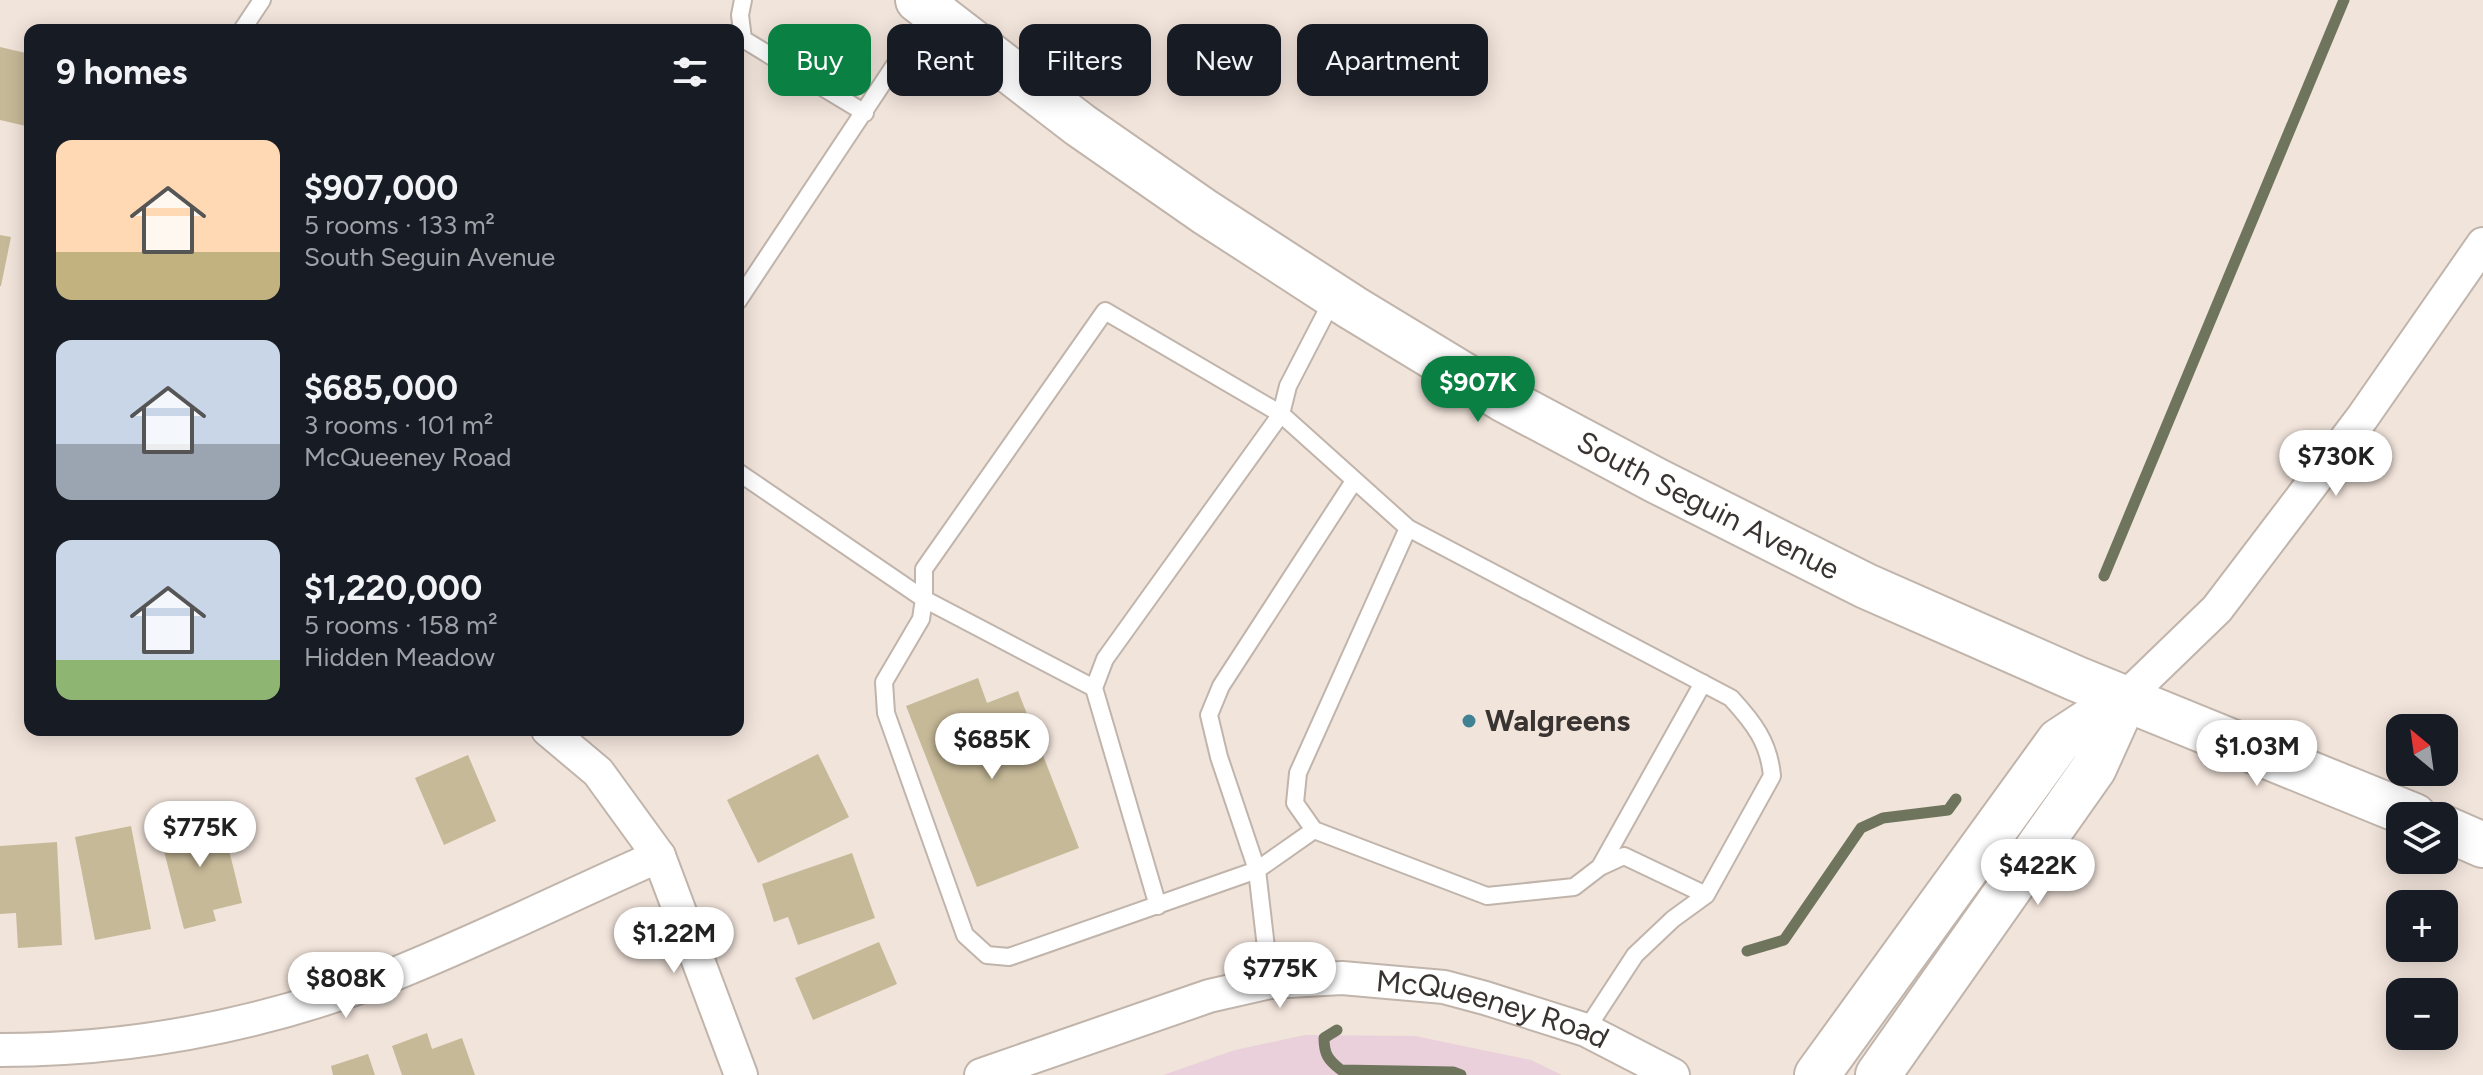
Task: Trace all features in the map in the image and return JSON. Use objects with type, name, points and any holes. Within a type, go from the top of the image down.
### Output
[{"type":"main road","name":"South Seguin Avenue","points":[[925,6],[1080,125],[1205,212],[1335,297],[1503,399],[1772,541],[1976,635],[2386,804]]},
{"type":"main road","points":[[1817,1075],[2059,741],[2126,697]]},
{"type":"main road","points":[[1878,1075],[2094,768],[2126,697]]},
{"type":"main road","points":[[2458,834],[2483,845]]},
{"type":"street","points":[[2126,697],[2217,609],[2362,418],[2483,244]]},
{"type":"street","points":[[555,736],[598,772],[659,856],[741,1075]]},
{"type":"street","points":[[0,1050],[103,1045],[178,1036],[287,1010],[391,975],[659,856]]},
{"type":"street","name":"McQueeney Road","points":[[981,1075],[1209,996],[1270,982],[1342,978],[1444,987],[1586,1030],[1673,1075]]},
{"type":"lane","points":[[246,24],[262,0]]},
{"type":"lane","points":[[741,24],[743,0]]},
{"type":"lane","points":[[744,292],[865,113],[925,6]]},
{"type":"lane","points":[[744,40],[865,113]]},
{"type":"lane","points":[[1158,906],[1094,688],[1105,659],[1281,414],[1288,386],[1335,297]]},
{"type":"lane","points":[[1314,830],[1257,870],[1009,957],[987,955],[965,935],[886,713],[884,682],[921,619],[924,569],[1105,311],[1281,414],[1408,528],[1731,698],[1749,718],[1770,754],[1772,776],[1706,895],[1673,919],[1635,955],[1586,1030]]},
{"type":"lane","points":[[744,476],[924,599],[1094,688]]},
{"type":"lane","points":[[1270,982],[1257,870],[1219,757],[1209,715],[1221,686],[1354,481]]},
{"type":"lane","points":[[1408,528],[1298,773],[1295,803],[1314,830],[1487,896],[1574,887],[1600,867],[1624,856],[1706,895]]},
{"type":"lane","points":[[1600,867],[1703,683]]},
{"type":"shaded area","points":[[1305,1035],[1415,1036],[1531,1060],[1562,1075],[1163,1075],[1235,1050]]},
{"type":"building","points":[[0,47],[24,53],[24,126],[0,120]]},
{"type":"building","points":[[0,235],[11,237],[1,286],[0,286]]},
{"type":"building","points":[[978,678],[987,703],[1018,691],[1079,848],[977,887],[906,706]]},
{"type":"building","points":[[818,754],[849,817],[758,863],[727,800]]},
{"type":"building","points":[[468,755],[496,821],[444,845],[415,778]]},
{"type":"building","points":[[220,813],[242,903],[213,910],[216,921],[184,929],[158,828]]},
{"type":"building","points":[[131,826],[151,929],[95,940],[75,837]]},
{"type":"building","points":[[57,842],[62,945],[18,948],[16,913],[0,914],[0,846]]},
{"type":"building","points":[[852,853],[875,918],[798,945],[788,917],[774,922],[762,884]]},
{"type":"building","points":[[879,942],[897,984],[813,1020],[795,978]]},
{"type":"building","points":[[427,1033],[432,1049],[462,1038],[475,1075],[402,1075],[392,1046]]},
{"type":"building","points":[[368,1054],[375,1075],[333,1075],[331,1066]]},
{"type":"waterway","points":[[2104,576],[2344,0]]},
{"type":"waterway","points":[[1747,951],[1784,940],[1861,828],[1883,818],[1948,810],[1956,799]]},
{"type":"waterway","points":[[1337,1030],[1324,1038],[1324,1044],[1326,1053],[1341,1070],[1453,1072],[1461,1075]]},
{"type":"place","name":"Walgreens","points":[[1469,721]]}]
